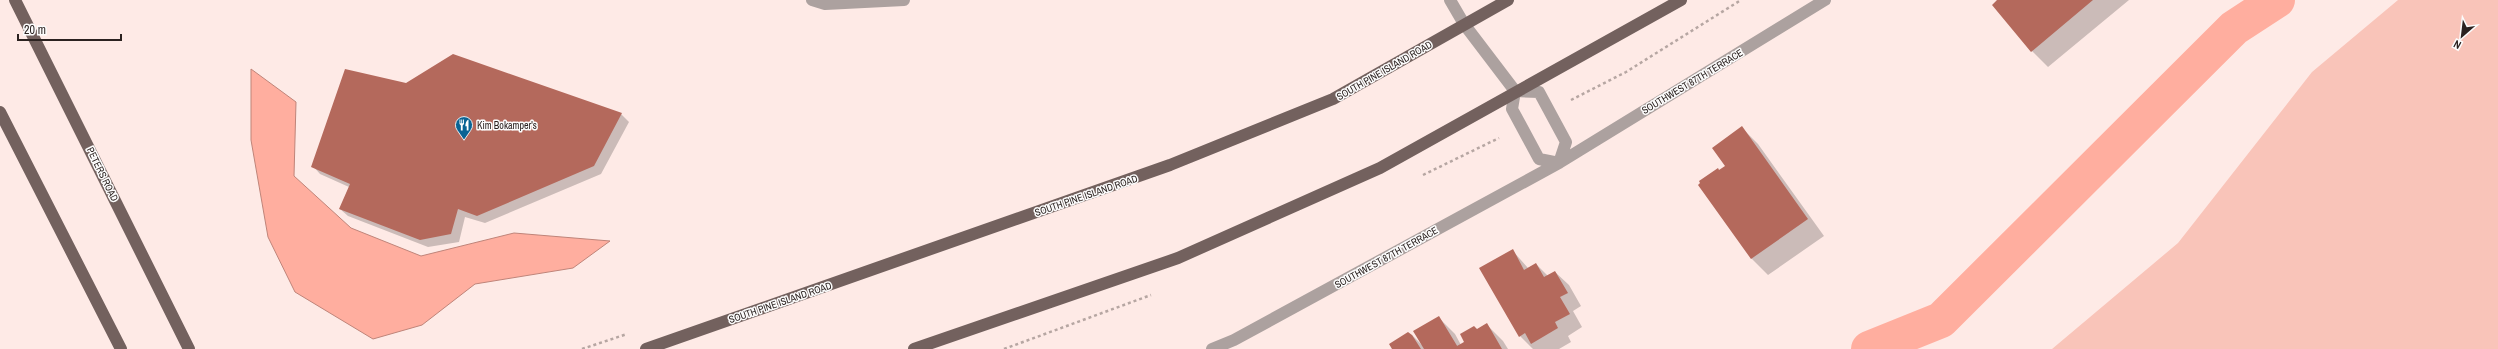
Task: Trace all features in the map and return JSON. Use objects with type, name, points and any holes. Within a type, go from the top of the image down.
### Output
[{"type":"main road","name":"PETERS ROAD","points":[[15,0],[189,349]]},
{"type":"main road","name":"SOUTH PINE ISLAND ROAD","points":[[646,349],[1170,165],[1333,99],[1508,0]]},
{"type":"main road","points":[[914,349],[927,347],[1178,258],[1380,168],[1515,91],[1681,0]]},
{"type":"main road","points":[[0,112],[121,349]]},
{"type":"street","points":[[812,0],[825,4],[904,0]]},
{"type":"street","points":[[1450,0],[1464,24],[1515,91],[1512,109],[1539,159],[1559,163],[1566,142],[1539,92],[1515,91]]},
{"type":"street","name":"SOUTHWEST 87TH TERRACE","points":[[1212,349],[1234,340],[1559,163],[1825,0]]},
{"type":"shaded area","points":[[2398,0],[2498,0],[2498,349],[2052,349],[2178,243],[2312,72]]},
{"type":"shaded area","points":[[251,69],[296,102],[294,176],[351,228],[421,256],[514,233],[610,241],[573,268],[475,284],[422,325],[373,339],[295,292],[268,237],[251,140]]},
{"type":"building","points":[[1997,0],[2093,0],[2031,52],[1992,5]]},
{"type":"building","name":"Kim Bokamper's","points":[[453,54],[622,113],[594,166],[477,216],[458,209],[451,234],[420,240],[339,209],[350,184],[311,167],[345,69],[406,83]]},
{"type":"building","points":[[1742,126],[1808,219],[1751,259],[1698,185],[1700,183],[1699,181],[1718,168],[1719,170],[1725,166],[1712,148]]},
{"type":"building","points":[[1513,249],[1524,270],[1536,263],[1544,277],[1555,271],[1568,293],[1560,297],[1570,314],[1555,322],[1558,328],[1531,344],[1525,333],[1519,337],[1479,268]]},
{"type":"building","points":[[1439,316],[1459,349],[1424,349],[1413,331]]},
{"type":"building","points":[[1487,323],[1502,349],[1459,349],[1457,346],[1464,342],[1460,334],[1474,326],[1477,329]]},
{"type":"building","points":[[1408,332],[1412,335],[1421,349],[1392,349],[1389,344]]},
{"type":"waterway","points":[[1869,349],[1941,320],[2234,28],[2277,0]]},
{"type":"place","name":"Kim Bokamper's","points":[[464,140]]}]
